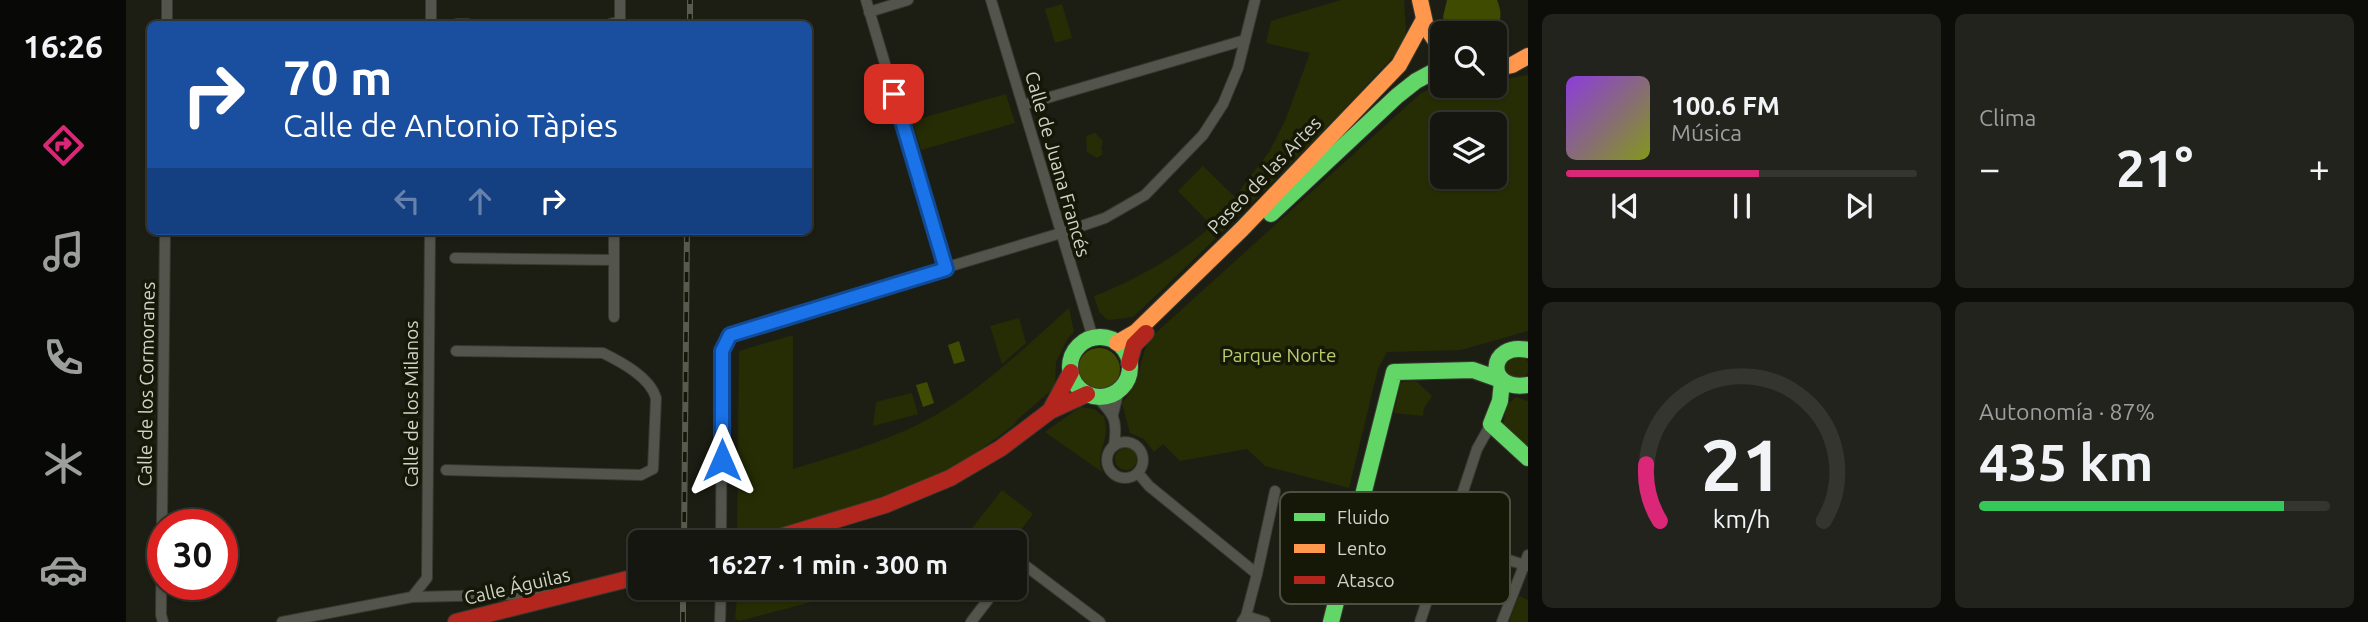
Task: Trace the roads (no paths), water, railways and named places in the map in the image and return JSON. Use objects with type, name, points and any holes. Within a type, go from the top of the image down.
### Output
[{"type":"main road","points":[[1420,0],[1423,21],[1430,36]]},
{"type":"main road","name":"Paseo de las Artes","points":[[1117,343],[1136,332],[1242,229],[1399,65],[1423,21]]},
{"type":"main road","points":[[1507,66],[1528,56]]},
{"type":"main road","name":"Paseo de las Artes","points":[[1129,363],[1134,345],[1366,123],[1416,81],[1430,73]]},
{"type":"main road","points":[[809,530],[885,505],[950,478],[1001,447],[1049,411],[1091,395],[1110,395],[1118,390],[1129,373],[1129,363],[1123,348],[1103,338],[1093,338],[1076,349],[1072,358],[1071,372],[1075,384],[1091,395]]},
{"type":"main road","points":[[1364,492],[1394,372],[1473,370],[1498,359],[1509,348],[1517,346],[1528,350]]},
{"type":"main road","points":[[1498,359],[1496,367],[1501,381],[1500,401],[1491,424],[1528,458]]},
{"type":"main road","points":[[1473,370],[1513,388],[1525,388]]},
{"type":"main road","points":[[1049,411],[1071,372]]},
{"type":"main road","points":[[1500,401],[1525,388]]},
{"type":"main road","points":[[581,592],[628,579]]},
{"type":"main road","name":"Calle Águilas","points":[[456,622],[581,592]]},
{"type":"main road","points":[[1331,622],[1336,604]]},
{"type":"street","points":[[167,0],[167,21]]},
{"type":"street","points":[[431,21],[432,0]]},
{"type":"street","points":[[617,21],[620,0]]},
{"type":"street","points":[[866,0],[946,269]]},
{"type":"street","points":[[869,12],[908,0]]},
{"type":"street","name":"Calle de Juana Francés","points":[[991,0],[1093,338]]},
{"type":"street","points":[[721,530],[722,351],[730,335],[738,330],[1061,233],[1105,218],[1145,195],[1203,135],[1223,104],[1238,68],[1255,0]]},
{"type":"street","points":[[1023,105],[1245,40]]},
{"type":"street","name":"Calle de los Cormoranes","points":[[163,622],[165,235]]},
{"type":"street","name":"Calle de los Milanos","points":[[412,597],[427,578],[430,235]]},
{"type":"street","points":[[614,235],[614,317]]},
{"type":"street","points":[[455,258],[614,260]]},
{"type":"street","points":[[446,470],[641,475],[653,469],[656,398],[653,389],[614,359],[603,353],[456,351]]},
{"type":"street","points":[[1117,430],[1114,446],[1107,459],[1112,472],[1125,478],[1138,473],[1143,467],[1142,453],[1139,447],[1126,442],[1117,430],[1113,414],[1118,390]]},
{"type":"street","points":[[1091,395],[1113,414]]},
{"type":"street","points":[[1463,492],[1477,449],[1491,424]]},
{"type":"street","points":[[1114,446],[1126,442]]},
{"type":"street","points":[[1138,473],[1149,486],[1257,574]]},
{"type":"street","points":[[1265,622],[1244,619],[1275,491]]},
{"type":"street","points":[[1510,558],[1527,562],[1510,603]]},
{"type":"street","points":[[1027,567],[1092,620]]},
{"type":"street","points":[[282,622],[412,597],[581,592]]},
{"type":"street","points":[[720,622],[721,600]]},
{"type":"street","points":[[971,622],[988,600]]},
{"type":"street","points":[[1420,622],[1426,604]]},
{"type":"street","points":[[1502,622],[1510,604]]},
{"type":"street","points":[[304,622],[316,615]]},
{"type":"railway","points":[[690,0],[690,21]]},
{"type":"railway","points":[[684,530],[687,235]]},
{"type":"railway","points":[[683,600],[683,622]]},
{"type":"park label","name":"Parque Norte","points":[[1279,355]]}]
